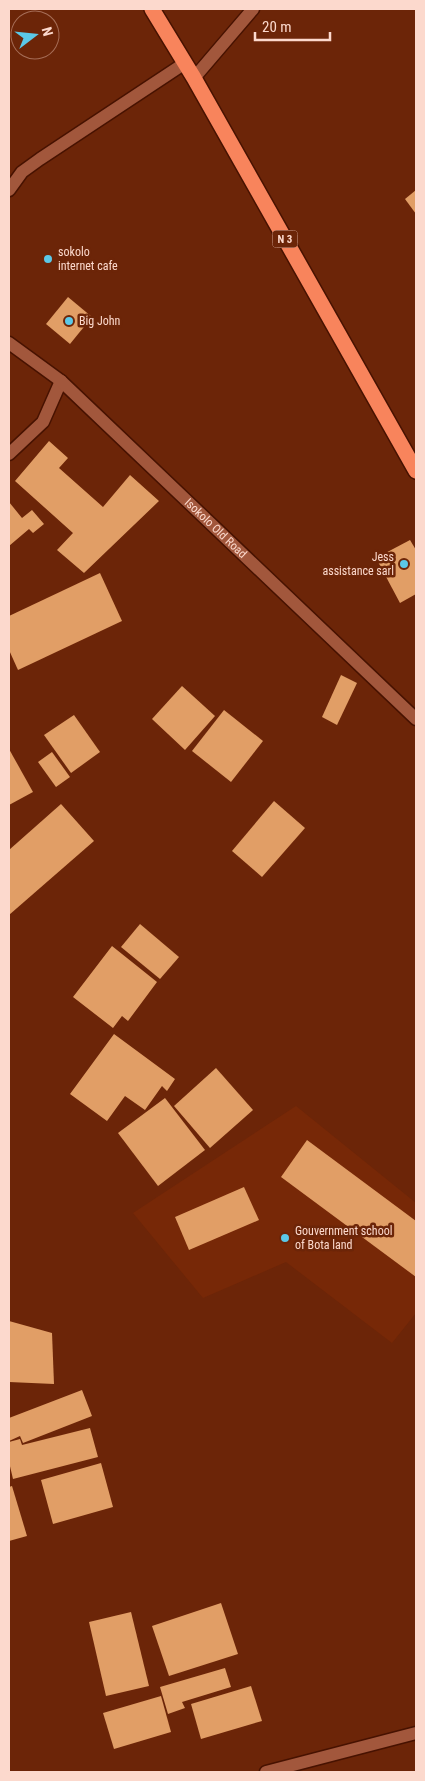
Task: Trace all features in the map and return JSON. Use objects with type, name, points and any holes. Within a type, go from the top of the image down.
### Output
[{"type":"highway","name":"N 3","points":[[152,9],[194,78],[416,471]]},
{"type":"street","points":[[194,78],[253,9]]},
{"type":"street","points":[[9,190],[22,172],[40,159],[185,63]]},
{"type":"street","name":"Isokolo Old Road","points":[[9,343],[61,381],[416,718]]},
{"type":"street","points":[[9,454],[42,422],[61,381]]},
{"type":"street","points":[[266,1772],[416,1734]]},
{"type":"shaded area","name":"Gouvernment school of Bota land","points":[[296,1106],[416,1203],[416,1313],[392,1343],[286,1262],[203,1298],[133,1213]]},
{"type":"building","points":[[416,190],[416,214],[405,199]]},
{"type":"building","name":"Big John","points":[[68,297],[92,317],[70,344],[46,324]]},
{"type":"building","points":[[49,441],[68,458],[59,468],[103,507],[130,475],[159,501],[84,573],[57,550],[73,533],[15,481]]},
{"type":"building","points":[[9,502],[22,518],[32,510],[44,524],[33,533],[29,529],[9,546]]},
{"type":"building","points":[[410,540],[416,550],[416,594],[400,603],[376,558]]},
{"type":"building","points":[[100,573],[122,621],[18,670],[9,650],[9,616]]},
{"type":"building","points":[[341,675],[357,683],[337,725],[322,717]]},
{"type":"building","points":[[182,686],[215,716],[185,750],[152,719]]},
{"type":"building","points":[[224,710],[263,741],[231,782],[192,751]]},
{"type":"building","points":[[74,715],[100,752],[71,773],[44,735]]},
{"type":"building","points":[[9,749],[33,792],[9,805]]},
{"type":"building","points":[[52,752],[70,777],[56,787],[38,762]]},
{"type":"building","points":[[274,801],[305,828],[262,877],[232,851]]},
{"type":"building","points":[[61,804],[94,841],[9,915],[9,850]]},
{"type":"building","points":[[140,924],[179,957],[160,979],[121,947]]},
{"type":"building","points":[[112,946],[157,982],[128,1021],[122,1016],[113,1028],[73,997]]},
{"type":"building","points":[[114,1034],[175,1079],[167,1091],[162,1086],[145,1110],[125,1096],[107,1121],[70,1094]]},
{"type":"building","points":[[216,1068],[253,1110],[210,1148],[174,1106]]},
{"type":"building","points":[[165,1098],[205,1150],[158,1186],[118,1133]]},
{"type":"building","points":[[307,1140],[416,1221],[416,1277],[281,1177]]},
{"type":"building","points":[[244,1187],[259,1220],[189,1250],[175,1217]]},
{"type":"building","points":[[9,1321],[52,1333],[54,1384],[9,1382]]},
{"type":"building","points":[[82,1390],[92,1416],[23,1443],[20,1436],[9,1441],[9,1418]]},
{"type":"building","points":[[90,1428],[98,1457],[13,1479],[9,1462],[9,1442],[20,1439],[22,1445]]},
{"type":"building","points":[[101,1463],[113,1507],[53,1524],[41,1480]]},
{"type":"building","points":[[12,1486],[27,1536],[9,1541],[9,1487]]},
{"type":"building","points":[[221,1603],[238,1654],[169,1676],[152,1626]]},
{"type":"building","points":[[131,1612],[149,1686],[106,1696],[89,1622]]},
{"type":"building","points":[[225,1668],[231,1687],[182,1702],[185,1708],[168,1714],[160,1687]]},
{"type":"building","points":[[251,1686],[262,1721],[201,1739],[191,1704]]},
{"type":"building","points":[[161,1696],[171,1732],[114,1749],[103,1713]]},
{"type":"place","name":"sokolo internet cafe","points":[[48,259]]},
{"type":"place","name":"Big John","points":[[69,321]]},
{"type":"place","name":"Jess assistance sarl","points":[[404,564]]},
{"type":"place","name":"Gouvernment school of Bota land","points":[[285,1238]]}]
